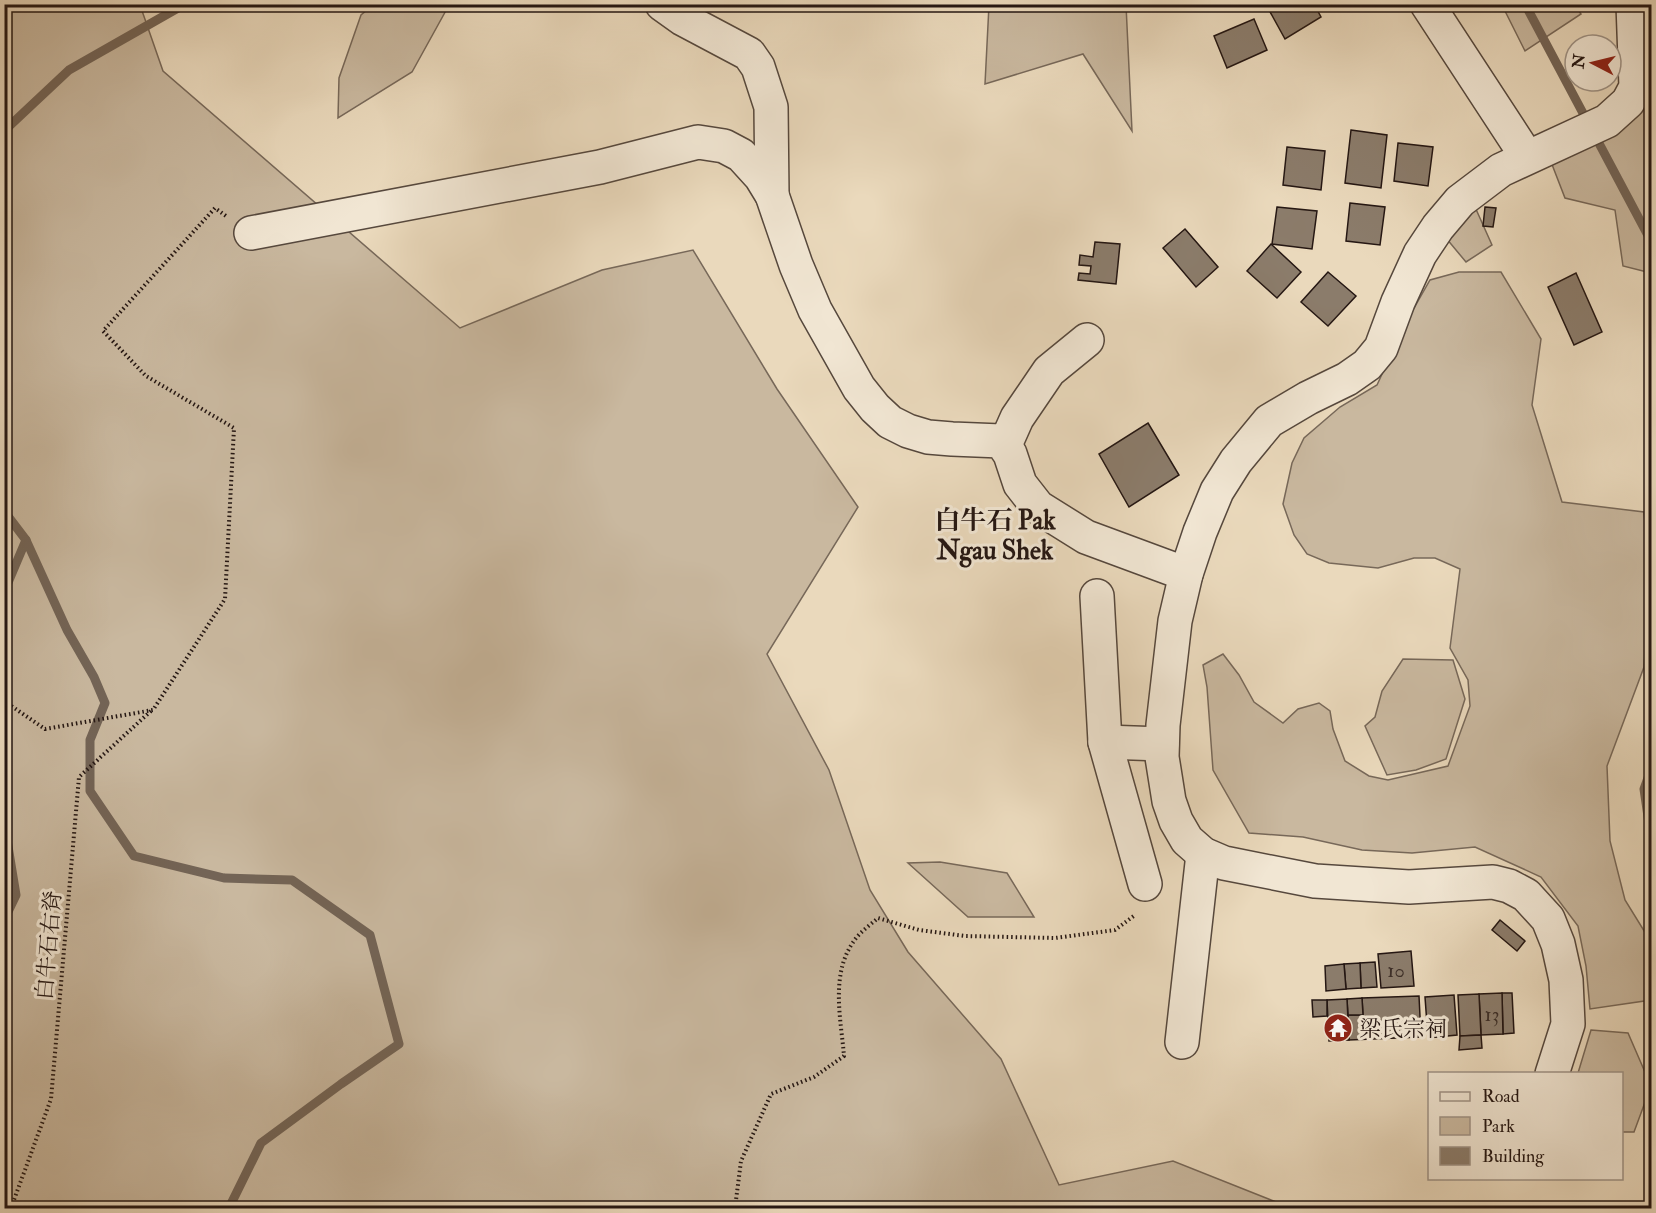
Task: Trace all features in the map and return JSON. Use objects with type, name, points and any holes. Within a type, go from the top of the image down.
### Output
[{"type":"street","points":[[662,4],[684,19],[749,54],[758,67],[771,107],[772,195]]},
{"type":"street","points":[[1427,4],[1527,157]]},
{"type":"street","points":[[1553,1072],[1568,1024],[1566,980],[1558,944],[1548,919],[1526,895],[1509,886],[1493,882],[1409,887],[1315,881],[1224,864],[1203,854],[1187,840],[1176,821],[1165,781],[1162,744],[1175,621],[1186,574],[1217,491],[1236,461],[1269,421],[1347,379],[1367,365],[1381,348],[1408,278],[1420,254],[1438,227],[1460,201],[1501,170],[1607,121],[1628,102],[1636,87],[1633,4]]},
{"type":"street","points":[[251,233],[600,167],[698,142],[724,146],[741,155],[761,177],[772,195],[796,265],[815,310],[859,388],[890,422],[908,431],[952,440],[996,440],[1005,446],[1020,484],[1038,507],[1086,537],[1186,574]]},
{"type":"street","points":[[1005,446],[1017,418],[1049,371],[1087,340]]},
{"type":"street","points":[[1097,596],[1105,742],[1145,884]]},
{"type":"street","points":[[1105,742],[1162,744]]},
{"type":"street","points":[[1182,1042],[1203,854]]},
{"type":"path","name":"白牛石右脊","points":[[11,1209],[51,1099],[79,777],[153,710],[225,599],[234,428],[146,376],[103,331],[214,208],[251,233]]},
{"type":"path","points":[[5,701],[45,729],[153,710]]},
{"type":"path","points":[[735,1209],[741,1161],[771,1094],[814,1077],[844,1056],[838,987],[842,963],[854,940],[878,918],[919,930],[964,936],[1055,938],[1114,930],[1146,906],[1145,884]]},
{"type":"green space","points":[[5,4],[140,5],[163,71],[460,328],[602,270],[693,250],[777,389],[858,507],[767,654],[829,770],[870,890],[908,952],[1001,1059],[1059,1185],[1173,1161],[1291,1208],[5,1208]]},
{"type":"green space","points":[[373,5],[449,5],[412,72],[338,118],[339,78],[361,15]]},
{"type":"green space","points":[[989,5],[1126,5],[1132,131],[1083,54],[985,84]]},
{"type":"green space","points":[[1502,5],[1575,5],[1581,14],[1525,51]]},
{"type":"green space","points":[[1649,5],[1651,5],[1651,273],[1623,266],[1615,210],[1565,198],[1546,149],[1624,120]]},
{"type":"green space","points":[[1475,207],[1492,245],[1466,262],[1446,238]]},
{"type":"green space","points":[[1459,272],[1501,272],[1541,339],[1532,405],[1562,502],[1644,512],[1650,570],[1644,667],[1607,766],[1610,841],[1625,900],[1651,939],[1651,1000],[1590,1009],[1586,966],[1578,926],[1541,877],[1475,847],[1412,853],[1362,850],[1303,837],[1249,833],[1213,770],[1207,687],[1203,665],[1223,654],[1239,675],[1254,702],[1283,723],[1298,709],[1319,703],[1330,711],[1333,729],[1345,761],[1369,776],[1388,780],[1448,766],[1470,706],[1468,680],[1450,648],[1460,569],[1435,558],[1414,558],[1378,568],[1329,563],[1307,554],[1294,535],[1283,504],[1292,463],[1304,438],[1340,407],[1377,385],[1405,324],[1430,280]]},
{"type":"green space","points":[[1403,659],[1453,660],[1465,699],[1446,759],[1416,770],[1387,775],[1365,726],[1375,717],[1382,691]]},
{"type":"green space","points":[[940,862],[1007,873],[1034,917],[968,917],[908,863]]},
{"type":"green space","points":[[1591,1030],[1628,1033],[1651,1086],[1634,1132],[1623,1132],[1623,1072],[1578,1072]]},
{"type":"building","points":[[1278,4],[1314,4],[1321,17],[1285,39],[1269,10]]},
{"type":"building","points":[[1254,19],[1267,50],[1227,68],[1214,36]]},
{"type":"building","points":[[1351,130],[1387,135],[1381,188],[1345,183]]},
{"type":"building","points":[[1398,143],[1433,147],[1428,186],[1394,181]]},
{"type":"building","points":[[1287,147],[1325,151],[1321,190],[1283,185]]},
{"type":"building","points":[[1350,203],[1385,207],[1380,245],[1346,241]]},
{"type":"building","points":[[1277,207],[1317,211],[1312,249],[1272,244]]},
{"type":"building","points":[[1485,207],[1496,208],[1493,227],[1483,226]]},
{"type":"building","points":[[1185,229],[1218,267],[1196,287],[1163,248]]},
{"type":"building","points":[[1095,242],[1120,244],[1116,284],[1078,280],[1079,273],[1090,274],[1091,266],[1079,265],[1080,255],[1093,257]]},
{"type":"building","points":[[1271,244],[1301,272],[1277,298],[1247,271]]},
{"type":"building","points":[[1328,272],[1356,296],[1328,326],[1301,302]]},
{"type":"building","points":[[1576,273],[1602,332],[1574,345],[1548,287]]},
{"type":"building","points":[[1148,423],[1179,475],[1129,507],[1099,454]]},
{"type":"building","points":[[1500,920],[1525,941],[1517,951],[1492,930]]},
{"type":"building","points":[[1411,951],[1414,986],[1381,988],[1378,954]]},
{"type":"building","points":[[1375,962],[1377,987],[1361,988],[1360,963]]},
{"type":"building","points":[[1360,963],[1361,988],[1346,989],[1344,964]]},
{"type":"building","points":[[1344,964],[1346,989],[1326,991],[1325,966]]},
{"type":"building","points":[[1502,993],[1512,993],[1514,1033],[1503,1034]]},
{"type":"building","points":[[1502,993],[1503,1034],[1481,1035],[1479,994]]},
{"type":"building","points":[[1479,994],[1481,1035],[1460,1036],[1458,995]]},
{"type":"building","points":[[1454,995],[1457,1035],[1428,1038],[1425,997]]},
{"type":"building","points":[[1419,996],[1421,1037],[1349,1040],[1348,1015],[1363,1015],[1362,998]]},
{"type":"building","points":[[1362,998],[1363,1015],[1348,1015],[1347,999]]},
{"type":"building","name":"梁氏宗祠","points":[[1347,999],[1349,1040],[1329,1041],[1327,1000]]},
{"type":"building","points":[[1312,1000],[1327,1000],[1327,1016],[1313,1017]]},
{"type":"building","points":[[1481,1035],[1482,1048],[1459,1050],[1460,1036]]},
{"type":"waterway","points":[[4,131],[69,70],[185,4]]},
{"type":"waterway","points":[[1525,4],[1652,243]]},
{"type":"waterway","points":[[4,511],[26,540],[4,592]]},
{"type":"waterway","points":[[26,540],[67,630],[94,677],[105,703],[90,740],[90,791],[134,856],[224,878],[292,880],[370,935],[399,1044],[261,1143],[229,1208]]},
{"type":"waterway","points":[[1652,767],[1644,789],[1652,844]]},
{"type":"waterway","points":[[4,822],[16,895],[4,920]]},
{"type":"place","name":"梁氏宗祠","points":[[1338,1028]]},
{"type":"district","name":"白牛石 Pak Ngau Shek","points":[[995,535]]}]
